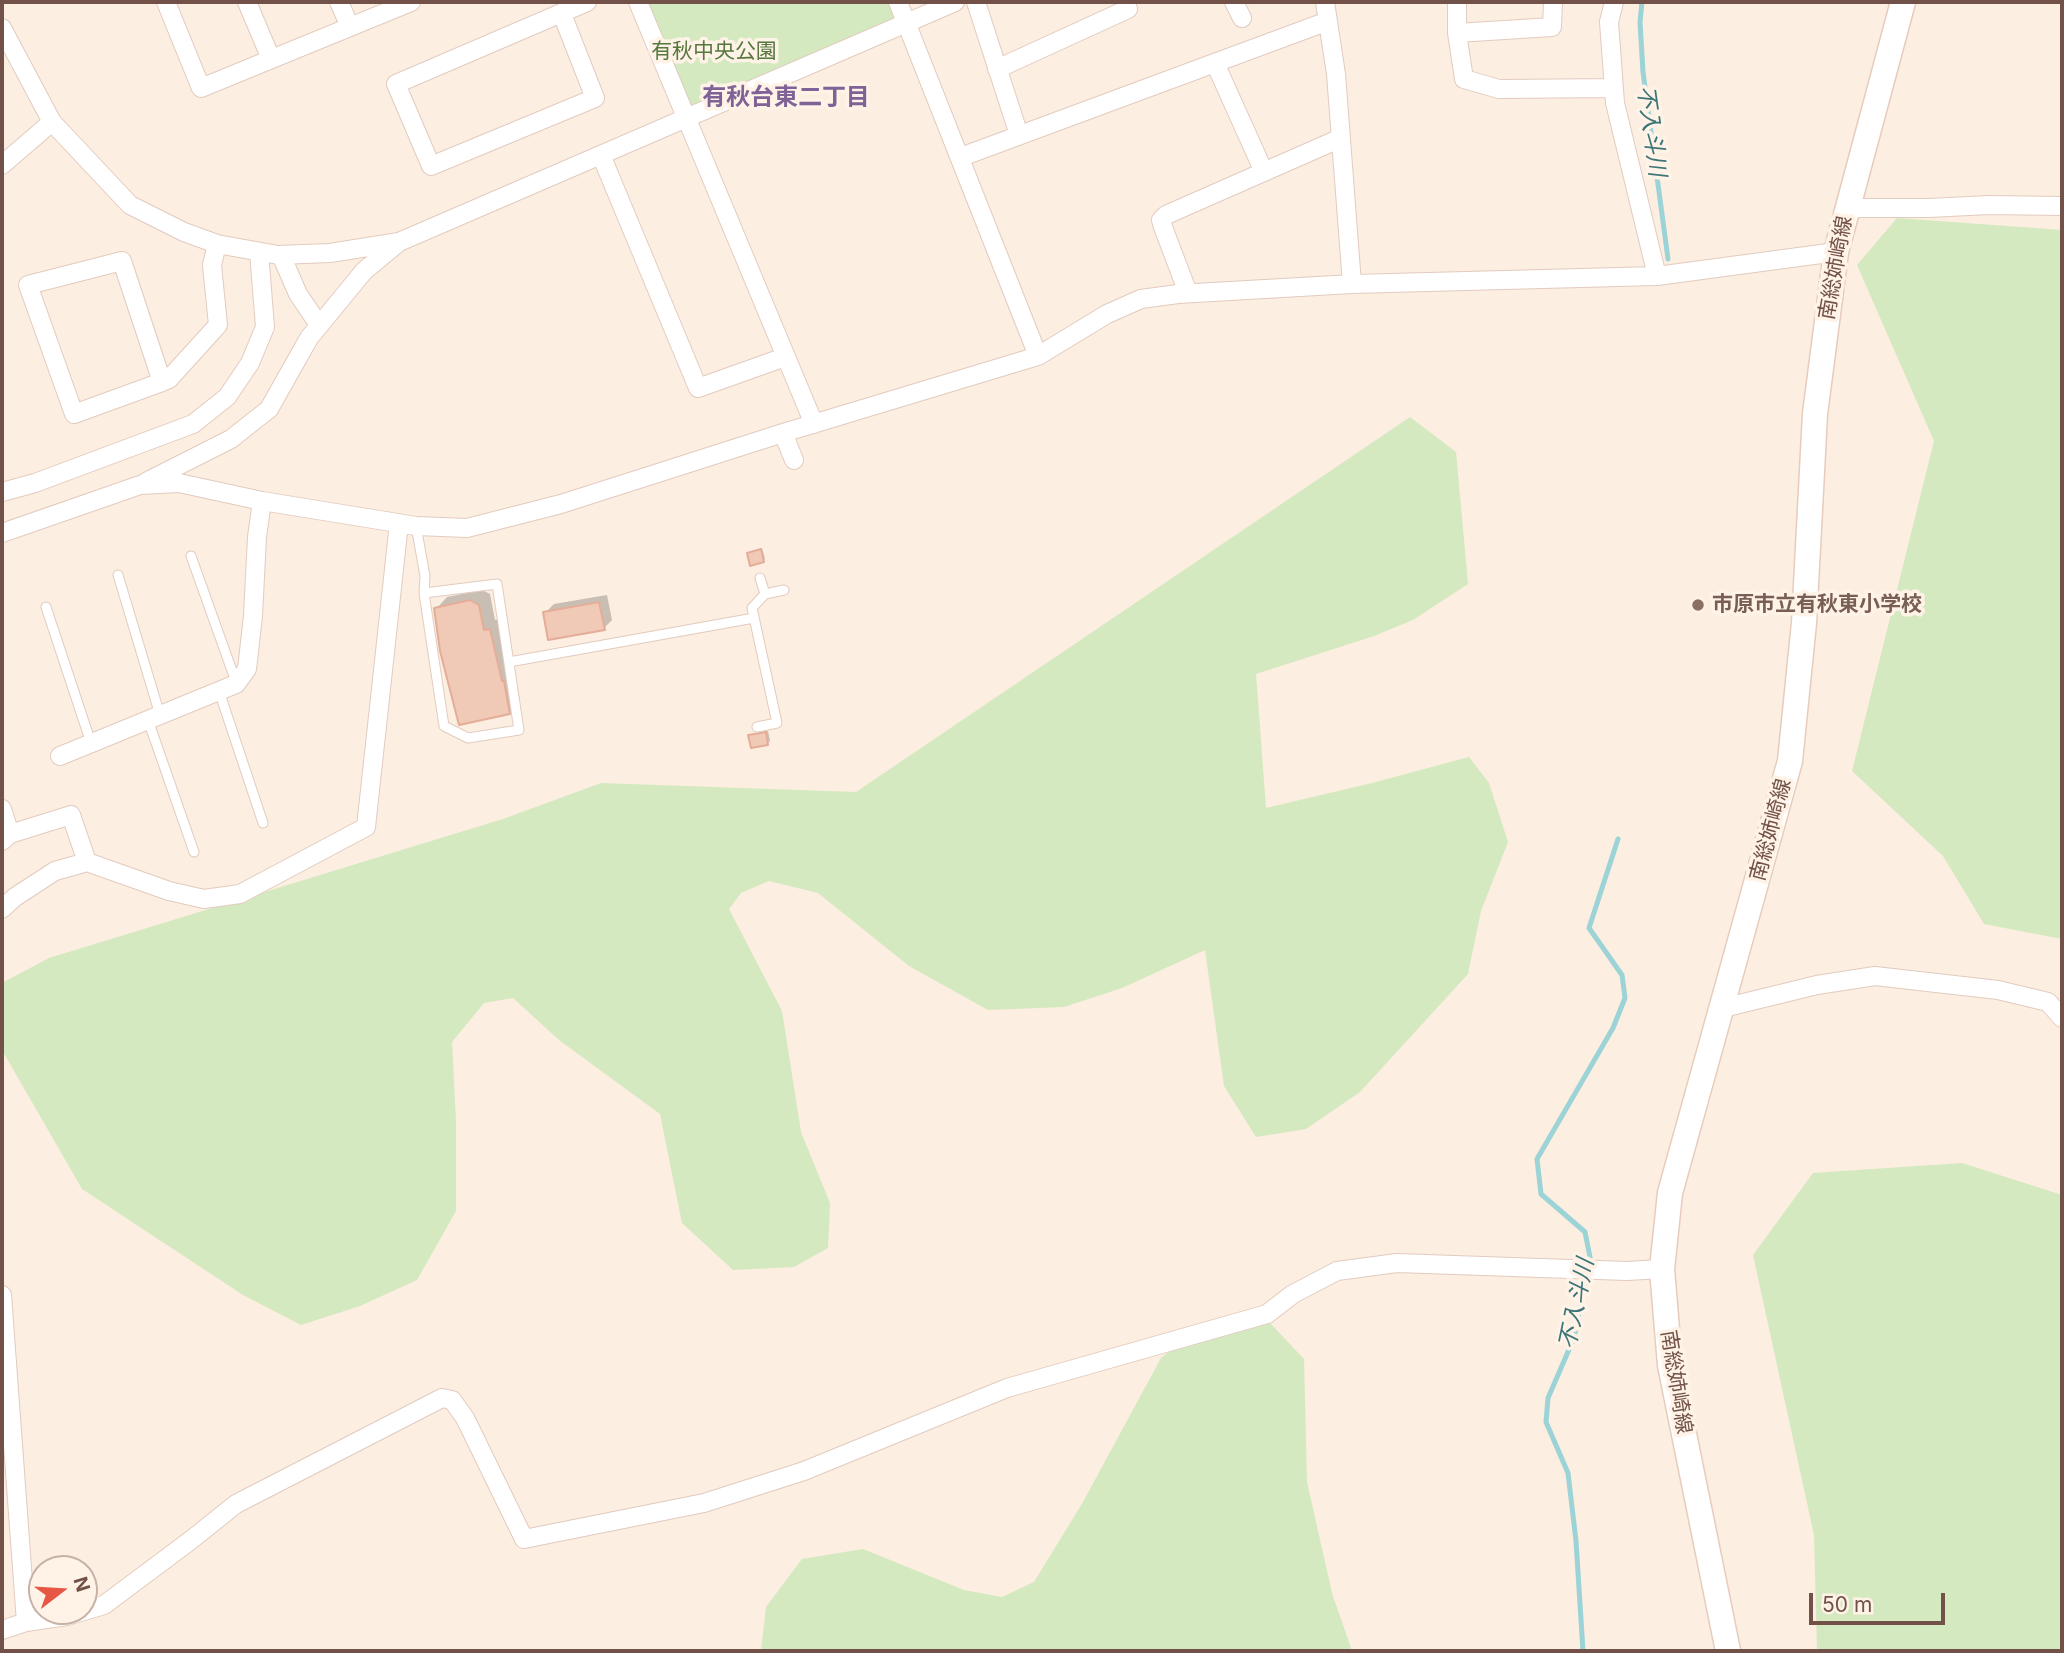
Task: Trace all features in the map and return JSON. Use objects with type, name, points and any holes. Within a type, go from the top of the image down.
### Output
[{"type":"main road","name":"南総姉崎線","points":[[1728,1651],[1670,1366],[1662,1269],[1670,1193],[1790,761],[1804,623],[1815,414],[1836,252],[1903,2]]},
{"type":"street","points":[[166,2],[201,88],[411,2]]},
{"type":"street","points":[[247,2],[271,60]]},
{"type":"street","points":[[339,2],[350,27]]},
{"type":"street","points":[[562,14],[595,98],[431,166],[396,84],[587,2]]},
{"type":"street","points":[[638,2],[814,424]]},
{"type":"street","points":[[898,2],[1038,356]]},
{"type":"street","points":[[2,28],[52,122],[130,205],[184,232],[217,244],[281,255],[330,253],[399,242],[955,2]]},
{"type":"street","points":[[976,2],[1018,135]]},
{"type":"street","points":[[1325,2],[1336,74],[1352,284]]},
{"type":"street","points":[[1457,2],[1457,33],[1464,79],[1499,89],[1614,88]]},
{"type":"street","points":[[1457,33],[1552,27],[1553,2]]},
{"type":"street","points":[[1614,2],[1609,22],[1615,103],[1657,276]]},
{"type":"street","points":[[997,69],[1128,9]]},
{"type":"street","points":[[961,157],[1328,21]]},
{"type":"street","points":[[1215,63],[1264,172]]},
{"type":"street","points":[[4,158],[52,122]]},
{"type":"street","points":[[1188,293],[1161,220],[1166,215],[1341,138]]},
{"type":"street","points":[[601,155],[698,388],[785,357]]},
{"type":"street","points":[[1847,208],[2062,206]]},
{"type":"street","points":[[2,533],[140,485],[231,439],[270,409],[319,325],[364,271],[399,242]]},
{"type":"street","points":[[162,382],[122,261],[28,285],[74,414],[162,382],[169,379],[218,325],[212,265],[217,244]]},
{"type":"street","points":[[2,492],[193,424],[227,397],[250,363],[265,327],[259,252]]},
{"type":"street","points":[[140,485],[179,483],[261,501],[408,524],[467,528],[561,504],[1038,356],[1107,314],[1142,299],[1188,293],[1352,284],[1657,276],[1836,252]]},
{"type":"street","points":[[281,255],[298,294],[319,325]]},
{"type":"street","points":[[783,433],[794,460]]},
{"type":"street","points":[[61,756],[236,684],[247,668],[261,501]]},
{"type":"street","points":[[2,909],[15,897],[55,871],[87,862],[169,891],[204,899],[240,894],[366,827],[408,524]]},
{"type":"street","points":[[2,809],[6,837],[71,815],[87,862]]},
{"type":"street","points":[[1723,1008],[1817,985],[1875,976],[1998,990],[2048,1002],[2062,1018]]},
{"type":"street","points":[[2,1630],[104,1605],[236,1504],[442,1398],[452,1400],[465,1418],[524,1539],[704,1503],[804,1471],[1007,1388],[1267,1314],[1293,1294],[1337,1271],[1397,1263],[1627,1271],[1662,1269]]},
{"type":"street","points":[[2,1294],[7,1429],[26,1622]]},
{"type":"lane","points":[[408,524],[425,576],[424,593],[444,726],[468,738],[519,730],[497,584],[424,593]]},
{"type":"lane","points":[[191,556],[236,684]]},
{"type":"lane","points":[[118,575],[154,718],[194,852]]},
{"type":"lane","points":[[760,578],[765,594]]},
{"type":"lane","points":[[757,727],[777,723],[752,608],[765,594],[784,590]]},
{"type":"lane","points":[[46,607],[91,743]]},
{"type":"lane","points":[[509,662],[754,618]]},
{"type":"lane","points":[[219,691],[263,823]]},
{"type":"green space","name":"有秋中央公園","points":[[638,2],[898,2],[907,24],[685,118]]},
{"type":"green space","points":[[1897,218],[2062,230],[2062,939],[1984,924],[1943,856],[1852,771],[1934,441],[1857,265]]},
{"type":"green space","points":[[1410,417],[1456,452],[1468,584],[1413,620],[1374,636],[1256,674],[1266,808],[1469,757],[1489,783],[1508,842],[1481,911],[1468,974],[1360,1092],[1306,1129],[1256,1137],[1224,1086],[1205,950],[1122,988],[1064,1007],[988,1010],[909,966],[818,893],[769,881],[741,893],[729,909],[782,1011],[801,1132],[830,1203],[828,1248],[794,1267],[733,1270],[682,1223],[660,1114],[559,1040],[513,998],[484,1003],[452,1042],[456,1122],[456,1211],[417,1280],[360,1306],[301,1325],[243,1295],[82,1189],[2,1050],[2,983],[49,958],[503,819],[601,783],[856,792]]},
{"type":"green space","points":[[1962,1163],[2062,1195],[2062,1651],[1817,1651],[1814,1535],[1753,1255],[1813,1173]]},
{"type":"green space","points":[[1206,1322],[1270,1323],[1304,1359],[1307,1482],[1332,1593],[1352,1651],[761,1651],[766,1607],[802,1559],[863,1549],[964,1590],[1002,1597],[1034,1582],[1083,1502],[1161,1358]]},
{"type":"building","points":[[761,549],[764,562],[750,566],[747,553]]},
{"type":"building","points":[[470,600],[479,605],[484,630],[490,629],[510,714],[459,725],[440,651],[434,608]]},
{"type":"building","points":[[599,602],[605,630],[548,640],[543,612]]},
{"type":"building","points":[[766,732],[768,745],[751,748],[748,735]]},
{"type":"waterway","name":"不入斗川","points":[[1642,2],[1640,22],[1643,72],[1668,259]]},
{"type":"waterway","name":"不入斗川","points":[[1583,1651],[1576,1541],[1568,1473],[1546,1422],[1548,1398],[1574,1338],[1590,1257],[1585,1232],[1541,1194],[1537,1159],[1613,1028],[1625,998],[1622,975],[1589,928],[1618,839]]},
{"type":"place","name":"市原市立有秋東小学校","points":[[1698,605]]},
{"type":"district","name":"有秋台東二丁目","points":[[786,98]]}]
